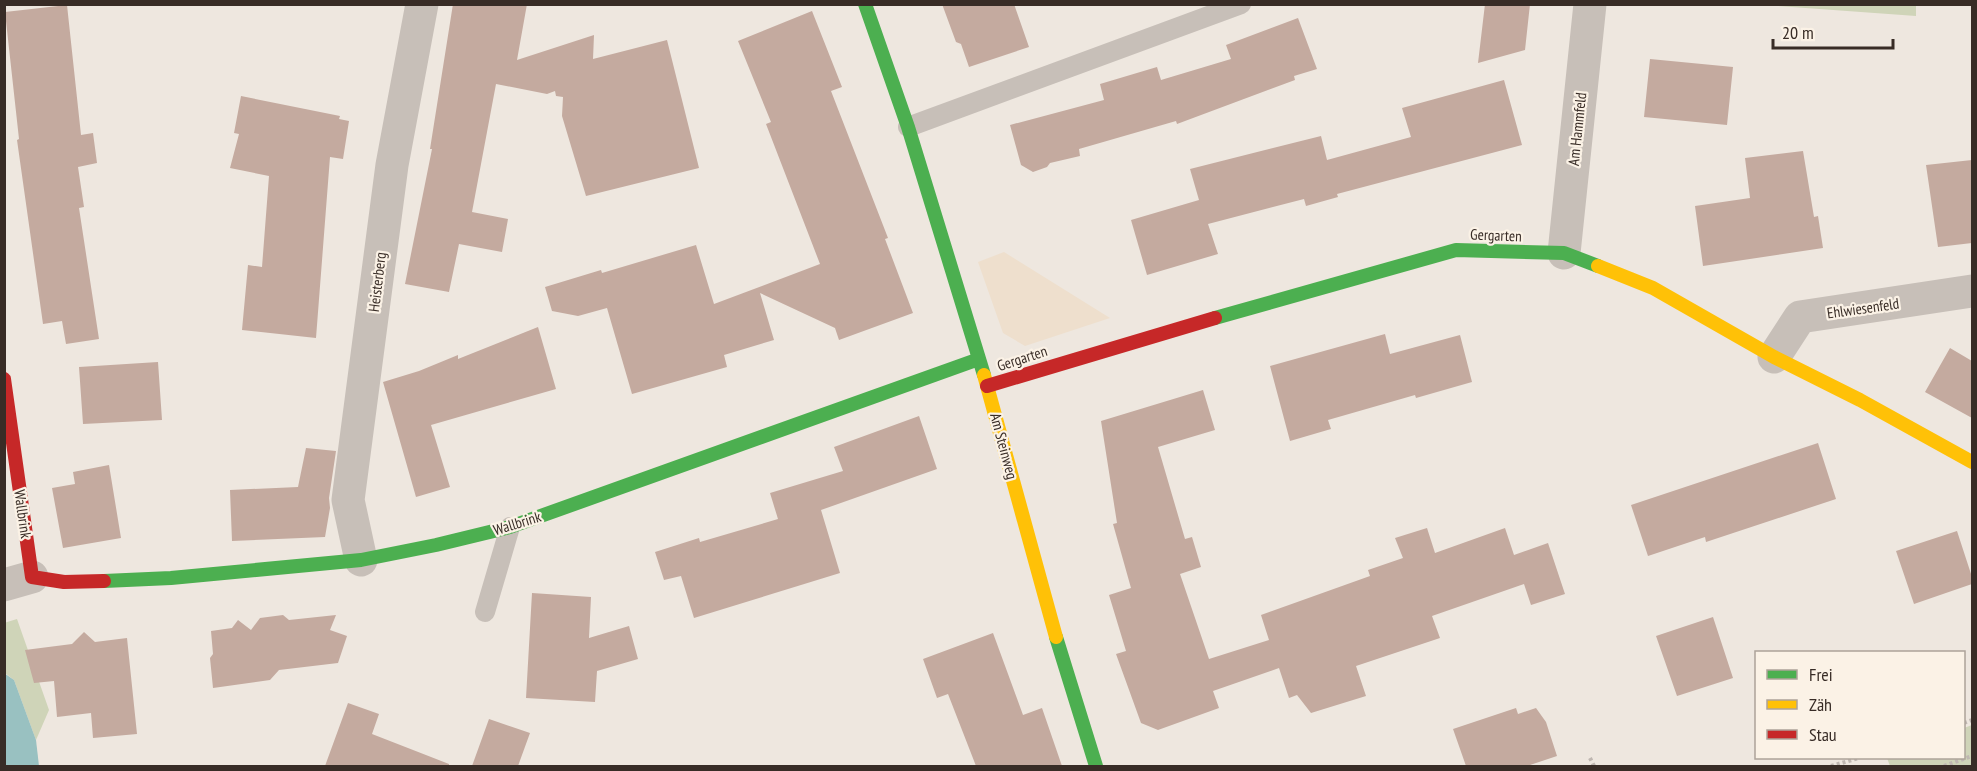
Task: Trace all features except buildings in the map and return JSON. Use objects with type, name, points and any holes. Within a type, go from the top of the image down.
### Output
[{"type":"street","name":"Heisterberg","points":[[361,560],[348,500],[392,165],[422,4]]},
{"type":"street","name":"Am Steinweg","points":[[866,4],[908,127],[979,359],[1059,650],[1096,766]]},
{"type":"street","name":"Am Hammfeld","points":[[1564,254],[1590,4]]},
{"type":"street","name":"Gergarten","points":[[987,386],[1456,250],[1564,254],[1653,288],[1774,357],[1860,400],[1972,462]]},
{"type":"street","name":"Ehlwiesenfeld","points":[[1774,357],[1800,317],[1972,291]]},
{"type":"street","name":"Wallbrink","points":[[4,380],[18,581],[64,582],[171,578],[361,560],[510,527],[979,359]]},
{"type":"lane","points":[[908,127],[1241,4]]},
{"type":"lane","points":[[485,612],[510,527]]},
{"type":"path","points":[[1590,758],[1594,766]]},
{"type":"path","points":[[1831,766],[1856,759]]},
{"type":"path","points":[[1944,766],[1964,759]]},
{"type":"green space","points":[[1765,5],[1916,5],[1916,16]]},
{"type":"green space","points":[[17,619],[49,710],[36,740],[14,680],[5,673],[4,623]]},
{"type":"green space","points":[[1972,725],[1972,766],[1890,766],[1887,759],[1965,759],[1965,728]]},
{"type":"shaded area","points":[[1004,252],[1110,318],[1025,346],[1003,333],[978,262]]},
{"type":"water","points":[[4,673],[14,680],[36,740],[39,766],[5,766]]},
{"type":"traffic: fast","points":[[865,4],[908,127],[984,375]]},
{"type":"traffic: fast","points":[[1215,318],[1456,250],[1564,253],[1598,266]]},
{"type":"traffic: fast","points":[[104,581],[171,578],[361,560],[510,527],[979,359]]},
{"type":"traffic: fast","points":[[1056,637],[1096,766]]},
{"type":"traffic: slow","points":[[1598,266],[1653,288],[1774,357],[1860,400],[1972,462]]},
{"type":"traffic: slow","points":[[984,375],[1056,637]]},
{"type":"traffic: jam","points":[[987,386],[1215,318]]},
{"type":"traffic: jam","points":[[4,379],[32,577],[64,582],[104,581]]}]
